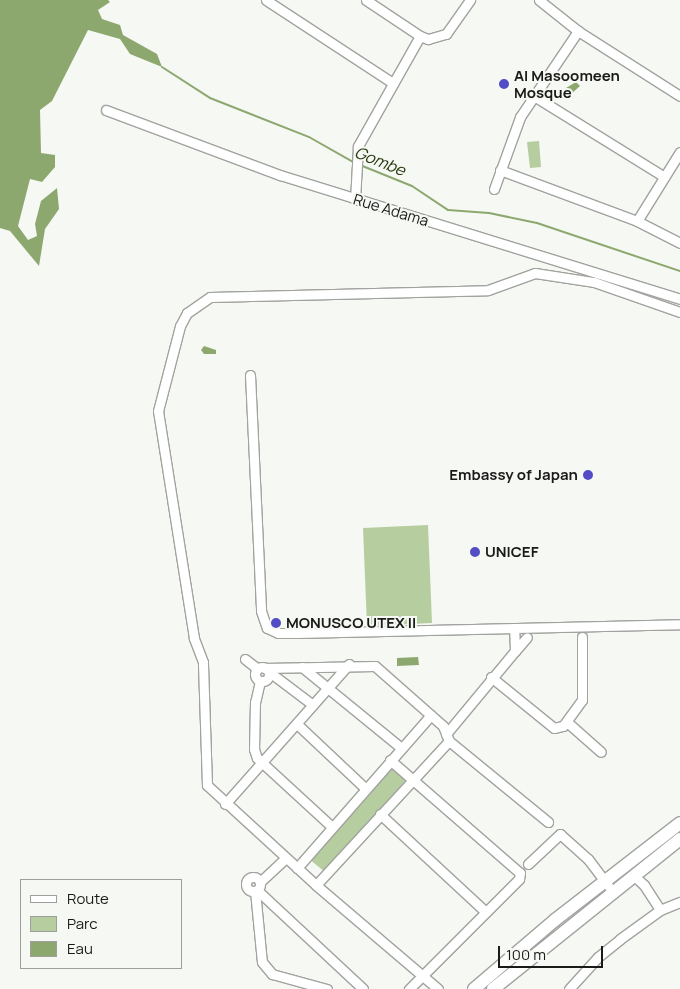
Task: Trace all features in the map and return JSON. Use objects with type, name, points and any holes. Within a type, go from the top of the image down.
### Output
[{"type":"main road","points":[[493,989],[680,823]]},
{"type":"main road","points":[[474,989],[608,886],[633,875],[680,839]]},
{"type":"street","points":[[266,0],[393,83]]},
{"type":"street","points":[[366,0],[420,36],[434,38],[446,34],[470,0]]},
{"type":"street","points":[[539,0],[578,31],[680,96]]},
{"type":"street","points":[[494,189],[517,124],[578,31]]},
{"type":"street","points":[[355,200],[358,146],[420,36]]},
{"type":"street","points":[[534,96],[664,176]]},
{"type":"street","name":"Rue Adama","points":[[106,110],[280,176],[680,299]]},
{"type":"street","points":[[636,221],[680,152]]},
{"type":"street","points":[[500,170],[636,221],[680,244]]},
{"type":"street","points":[[438,989],[316,885],[225,804],[207,784],[205,775],[203,662],[194,638],[158,411],[175,342],[187,313],[210,297],[488,290],[535,273],[594,282],[680,312]]},
{"type":"street","points":[[250,375],[261,611],[267,628],[278,633],[680,624]]},
{"type":"street","points":[[514,628],[515,652]]},
{"type":"street","points":[[316,885],[448,737],[491,677],[515,652],[527,636]]},
{"type":"street","points":[[491,677],[554,728],[567,722],[581,704],[584,693],[582,637]]},
{"type":"street","points":[[245,658],[313,705]]},
{"type":"street","points":[[225,804],[298,725],[349,664]]},
{"type":"street","points":[[332,827],[263,764],[254,749],[254,702],[260,681],[256,676],[263,669],[349,664],[374,666],[443,726],[448,737],[548,822]]},
{"type":"street","points":[[302,667],[400,747]]},
{"type":"street","points":[[297,868],[366,790],[400,747],[431,715]]},
{"type":"street","points":[[567,722],[601,752]]},
{"type":"street","points":[[298,725],[366,790]]},
{"type":"street","points":[[390,760],[520,872],[518,878],[486,912],[409,989]]},
{"type":"street","points":[[380,814],[486,912]]},
{"type":"street","points":[[528,864],[560,834],[588,859],[608,886]]},
{"type":"street","points":[[286,858],[257,888],[262,962],[272,974],[327,989]]},
{"type":"street","points":[[633,875],[644,885],[660,910]]},
{"type":"street","points":[[257,888],[363,989]]},
{"type":"street","points":[[569,989],[598,957],[660,910],[680,902]]},
{"type":"green space","points":[[539,141],[541,167],[530,168],[527,142]]},
{"type":"green space","points":[[428,525],[432,623],[367,626],[363,528]]},
{"type":"green space","points":[[391,767],[406,780],[325,872],[309,859]]},
{"type":"water","points":[[0,0],[108,0],[110,2],[98,10],[102,19],[120,25],[123,35],[157,54],[162,67],[130,54],[120,39],[88,30],[52,101],[40,110],[41,153],[55,155],[55,167],[42,182],[30,179],[18,226],[28,240],[37,236],[35,224],[41,201],[57,188],[59,209],[45,229],[39,266],[10,231],[0,228]]},
{"type":"water","points":[[576,82],[580,86],[570,95],[566,88]]},
{"type":"water","points":[[204,346],[216,350],[216,354],[204,354],[201,350]]},
{"type":"water","points":[[418,657],[419,665],[397,666],[397,658]]},
{"type":"waterway","name":"Gombe","points":[[162,67],[210,98],[309,137],[353,162]]},
{"type":"waterway","name":"Gombe","points":[[360,165],[412,186],[448,210],[489,213],[537,223],[680,271]]},
{"type":"place","name":"Al Masoomeen Mosque","points":[[504,84]]},
{"type":"place","name":"Embassy of Japan","points":[[588,475]]},
{"type":"place","name":"UNICEF","points":[[475,552]]},
{"type":"place","name":"MONUSCO UTEX II","points":[[276,623]]}]
